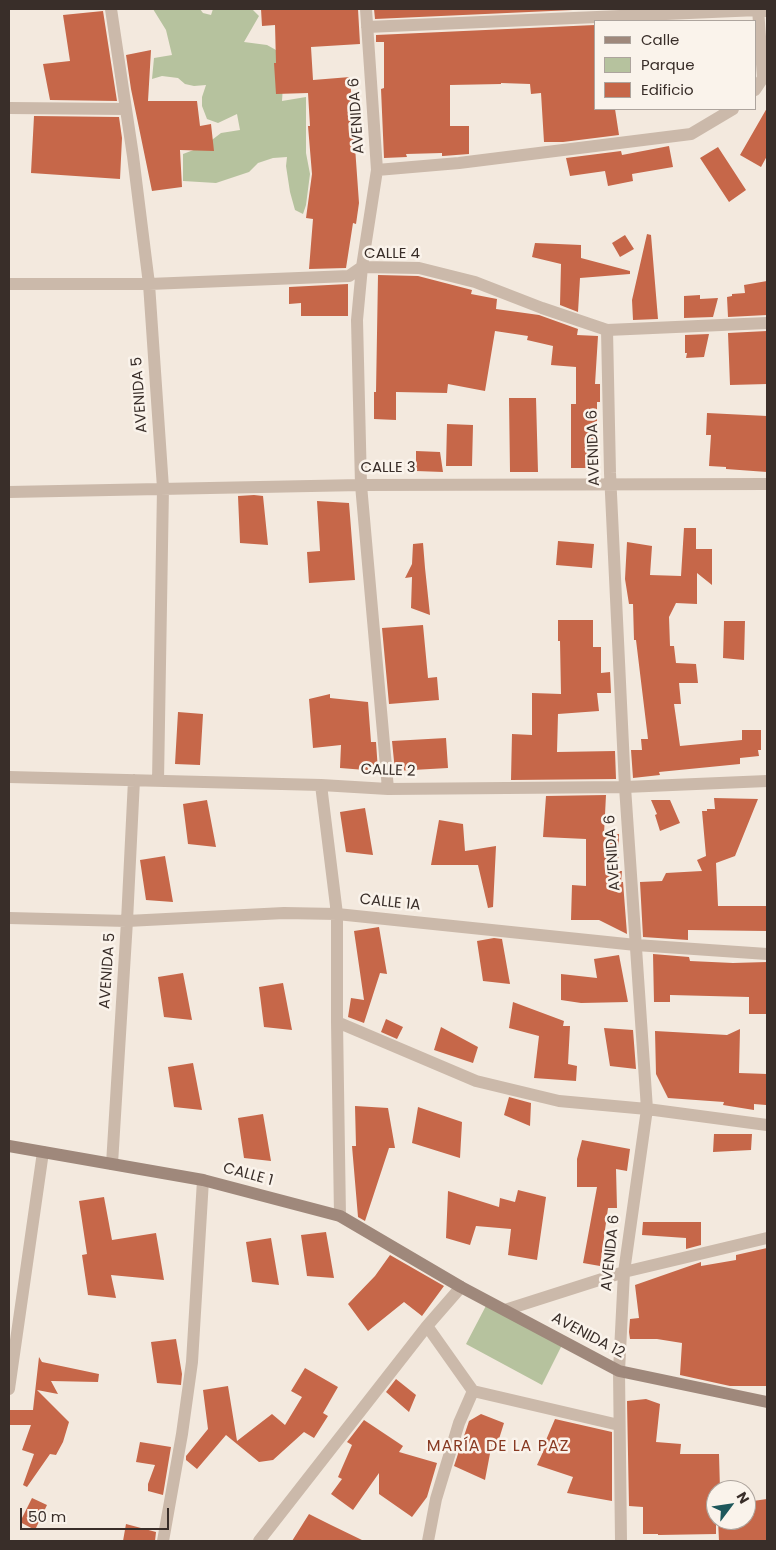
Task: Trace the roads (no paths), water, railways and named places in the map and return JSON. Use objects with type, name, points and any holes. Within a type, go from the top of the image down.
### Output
[{"type":"street","name":"AVENIDA 5","points":[[111,9],[149,284],[163,488],[158,781]]},
{"type":"street","name":"AVENIDA 6","points":[[366,9],[377,170],[362,267],[357,320],[360,485],[388,789]]},
{"type":"street","points":[[367,28],[761,10],[763,78],[756,88]]},
{"type":"street","points":[[9,108],[126,109]]},
{"type":"street","points":[[377,170],[459,163],[691,134],[731,110]]},
{"type":"street","name":"CALLE 4","points":[[9,284],[149,284],[349,276],[362,267],[420,268],[474,282],[607,330],[767,323]]},
{"type":"street","name":"AVENIDA 6","points":[[607,330],[611,483],[625,787],[647,1109],[624,1272],[619,1371],[621,1541]]},
{"type":"street","name":"CALLE 3","points":[[9,492],[360,485],[767,484]]},
{"type":"street","name":"CALLE 2","points":[[9,777],[320,785],[388,789],[625,787],[767,780]]},
{"type":"street","name":"AVENIDA 5","points":[[112,1164],[134,780]]},
{"type":"street","points":[[320,785],[337,914],[340,1216]]},
{"type":"street","name":"CALLE 1A","points":[[9,918],[127,921],[284,913],[337,914],[636,945],[767,954]]},
{"type":"street","points":[[337,1022],[476,1081],[558,1101],[647,1109],[767,1125]]},
{"type":"street","name":"CALLE 1","points":[[9,1146],[203,1180],[340,1216],[461,1287]]},
{"type":"street","points":[[9,1389],[43,1152]]},
{"type":"street","points":[[163,1541],[182,1434],[192,1362],[203,1180]]},
{"type":"street","points":[[505,1310],[624,1272],[767,1238]]},
{"type":"street","points":[[259,1541],[426,1326],[461,1287]]},
{"type":"street","name":"AVENIDA 12","points":[[461,1287],[619,1371],[767,1404]]},
{"type":"street","points":[[426,1326],[473,1391],[620,1425]]},
{"type":"street","points":[[428,1541],[436,1499],[456,1433],[473,1391]]},
{"type":"district","name":"MARÍA DE LA PAZ","points":[[498,1447]]}]
